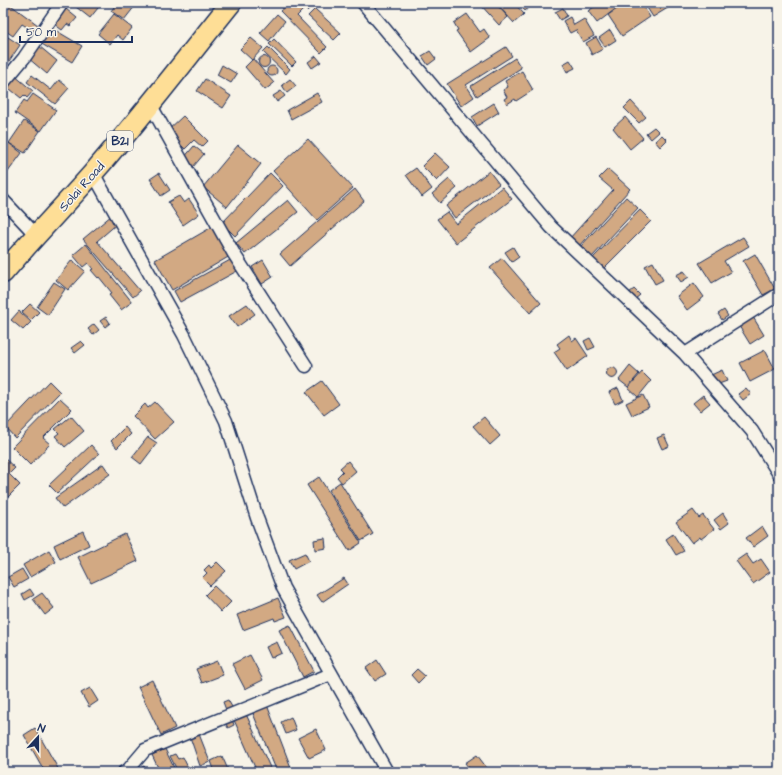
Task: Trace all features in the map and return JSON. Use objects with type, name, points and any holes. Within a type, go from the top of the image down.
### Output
[{"type":"highway","name":"Solai Road","points":[[3,273],[93,173],[231,3]]},
{"type":"street","points":[[3,83],[24,58],[62,3]]},
{"type":"street","points":[[363,3],[551,226],[685,354],[752,431],[778,471]]},
{"type":"street","points":[[150,104],[234,254],[306,366]]},
{"type":"street","points":[[93,173],[184,335],[226,421],[257,518],[283,588],[387,772]]},
{"type":"street","points":[[3,200],[36,235]]},
{"type":"street","points":[[685,354],[779,294]]},
{"type":"street","points":[[124,772],[128,770],[145,750],[331,674]]},
{"type":"building","points":[[3,3],[8,3],[38,25],[33,31],[22,24],[13,36],[3,29]]},
{"type":"building","points":[[71,3],[102,3],[90,18]]},
{"type":"building","points":[[117,3],[131,3],[135,6],[124,20],[111,11]]},
{"type":"building","points":[[289,3],[315,3],[307,11],[305,8],[297,16],[327,47],[321,53],[280,11]]},
{"type":"building","points":[[479,3],[495,3],[508,17],[499,25]]},
{"type":"building","points":[[496,3],[514,3],[524,14],[514,23]]},
{"type":"building","points":[[518,3],[535,3],[525,11]]},
{"type":"building","points":[[600,3],[615,3],[618,7],[597,23],[588,11]]},
{"type":"building","points":[[626,3],[641,3],[650,17],[622,36],[608,15]]},
{"type":"building","points":[[644,3],[669,3],[671,6],[653,17]]},
{"type":"building","points":[[563,8],[567,16],[560,20],[555,12]]},
{"type":"building","points":[[66,9],[77,18],[70,26],[67,24],[62,30],[54,24]]},
{"type":"building","points":[[315,9],[341,33],[334,40],[308,16]]},
{"type":"building","points":[[114,14],[132,28],[123,40],[117,35],[110,44],[98,34]]},
{"type":"building","points":[[277,14],[285,21],[269,41],[260,33]]},
{"type":"building","points":[[467,14],[480,32],[484,29],[490,38],[471,52],[456,31],[458,30],[454,23]]},
{"type":"building","points":[[570,17],[574,25],[584,19],[594,36],[583,42],[576,30],[570,33],[563,21]]},
{"type":"building","points":[[50,27],[82,46],[72,62],[40,43]]},
{"type":"building","points":[[610,30],[616,40],[605,47],[599,38]]},
{"type":"building","points":[[5,35],[20,45],[3,70],[3,38]]},
{"type":"building","points":[[596,37],[603,49],[592,55],[586,43]]},
{"type":"building","points":[[251,38],[263,48],[252,60],[240,49]]},
{"type":"building","points":[[274,39],[296,62],[292,66],[269,44]]},
{"type":"building","points":[[39,46],[57,61],[47,74],[28,58]]},
{"type":"building","points":[[268,47],[290,69],[286,74],[263,52]]},
{"type":"building","points":[[506,47],[512,56],[466,85],[474,97],[461,106],[447,84]]},
{"type":"building","points":[[430,51],[436,59],[428,65],[422,56]]},
{"type":"building","points":[[316,56],[321,62],[312,68],[308,62]]},
{"type":"building","points":[[262,57],[266,57],[268,58],[268,66],[262,67],[259,64],[259,60]]},
{"type":"building","points":[[515,58],[521,68],[477,96],[471,86]]},
{"type":"building","points":[[253,59],[274,83],[265,90],[245,67]]},
{"type":"building","points":[[570,60],[575,68],[567,72],[563,64]]},
{"type":"building","points":[[222,65],[237,74],[231,83],[217,75]]},
{"type":"building","points":[[270,66],[274,66],[277,71],[274,76],[270,76],[267,73],[267,69]]},
{"type":"building","points":[[522,71],[533,90],[516,101],[515,99],[507,104],[504,99],[507,97],[503,90],[508,87],[505,81]]},
{"type":"building","points":[[14,75],[33,91],[27,98],[24,95],[21,98],[5,85]]},
{"type":"building","points":[[32,75],[51,90],[59,80],[69,88],[55,104],[27,82]]},
{"type":"building","points":[[205,79],[231,96],[223,108],[197,91]]},
{"type":"building","points":[[290,79],[296,86],[287,93],[282,85]]},
{"type":"building","points":[[281,91],[285,96],[277,102],[273,96]]},
{"type":"building","points":[[317,93],[322,102],[291,119],[287,110]]},
{"type":"building","points":[[33,94],[56,110],[41,131],[15,113],[24,100],[27,102]]},
{"type":"building","points":[[631,101],[646,117],[639,123],[624,108]]},
{"type":"building","points":[[494,103],[499,112],[477,126],[472,117]]},
{"type":"building","points":[[183,116],[208,141],[202,147],[194,140],[185,149],[167,131]]},
{"type":"building","points":[[625,117],[643,138],[630,149],[613,128]]},
{"type":"building","points":[[24,121],[40,131],[25,153],[9,143]]},
{"type":"building","points":[[654,127],[659,132],[651,139],[646,133]]},
{"type":"building","points":[[662,135],[667,140],[660,147],[655,141]]},
{"type":"building","points":[[308,139],[353,188],[317,220],[273,171]]},
{"type":"building","points":[[6,141],[22,153],[5,176],[3,175],[3,145]]},
{"type":"building","points":[[238,145],[261,164],[227,207],[203,187]]},
{"type":"building","points":[[194,146],[204,154],[193,167],[183,159]]},
{"type":"building","points":[[435,153],[450,167],[437,181],[422,166]]},
{"type":"building","points":[[416,168],[432,189],[422,197],[406,175]]},
{"type":"building","points":[[608,169],[630,189],[578,247],[569,239],[613,190],[599,178]]},
{"type":"building","points":[[489,171],[499,184],[455,218],[446,206]]},
{"type":"building","points":[[159,173],[170,190],[161,196],[150,179]]},
{"type":"building","points":[[270,173],[283,186],[235,236],[222,223]]},
{"type":"building","points":[[449,179],[457,188],[440,203],[432,194]]},
{"type":"building","points":[[502,187],[512,199],[456,243],[437,219],[447,212],[456,224]]},
{"type":"building","points":[[355,189],[364,201],[290,266],[280,254]]},
{"type":"building","points":[[179,196],[184,203],[189,199],[199,214],[183,225],[168,202]]},
{"type":"building","points":[[626,197],[638,208],[591,258],[580,247]]},
{"type":"building","points":[[288,200],[298,212],[245,254],[236,243]]},
{"type":"building","points":[[640,210],[651,221],[603,269],[592,259]]},
{"type":"building","points":[[112,215],[118,223],[97,241],[140,291],[133,297],[83,239]]},
{"type":"building","points":[[212,227],[230,256],[172,290],[155,260]]},
{"type":"building","points":[[743,237],[749,246],[724,261],[731,272],[712,283],[699,263]]},
{"type":"building","points":[[86,244],[132,302],[121,310],[109,295],[112,293],[91,270],[93,269],[88,263],[83,267],[73,255]]},
{"type":"building","points":[[513,247],[519,257],[512,262],[505,252]]},
{"type":"building","points":[[755,254],[775,289],[763,295],[743,261]]},
{"type":"building","points":[[502,258],[541,303],[530,313],[490,268]]},
{"type":"building","points":[[232,259],[239,270],[180,302],[174,291]]},
{"type":"building","points":[[72,260],[85,271],[68,290],[56,280]]},
{"type":"building","points":[[263,260],[273,277],[262,284],[252,267]]},
{"type":"building","points":[[653,262],[663,280],[655,284],[645,266]]},
{"type":"building","points":[[684,271],[689,277],[681,282],[676,275]]},
{"type":"building","points":[[54,282],[65,289],[48,315],[37,307]]},
{"type":"building","points":[[694,283],[704,297],[687,310],[677,296]]},
{"type":"building","points":[[634,289],[640,295],[634,300],[629,293]]},
{"type":"building","points":[[30,304],[39,312],[31,320],[22,312]]},
{"type":"building","points":[[247,304],[255,314],[237,327],[229,316]]},
{"type":"building","points":[[724,310],[728,316],[722,320],[718,314]]},
{"type":"building","points":[[19,311],[31,322],[23,330],[11,320]]},
{"type":"building","points":[[106,317],[110,323],[105,327],[100,321]]},
{"type":"building","points":[[753,317],[764,335],[750,344],[739,326]]},
{"type":"building","points":[[94,324],[99,330],[93,335],[88,329]]},
{"type":"building","points":[[569,335],[572,341],[576,338],[588,356],[567,371],[554,352],[560,348],[557,344]]},
{"type":"building","points":[[590,338],[595,347],[588,350],[584,341]]},
{"type":"building","points":[[81,341],[85,345],[75,353],[71,348]]},
{"type":"building","points":[[765,350],[775,369],[750,382],[740,363]]},
{"type":"building","points":[[630,366],[639,374],[628,387],[619,380]]},
{"type":"building","points":[[612,367],[616,369],[618,373],[616,377],[612,379],[608,377],[606,373],[608,369]]},
{"type":"building","points":[[722,370],[727,381],[716,385],[711,375]]},
{"type":"building","points":[[642,372],[651,381],[638,397],[628,388]]},
{"type":"building","points":[[49,381],[60,392],[15,438],[5,427]]},
{"type":"building","points":[[322,381],[339,404],[324,415],[306,392]]},
{"type":"building","points":[[618,388],[623,400],[615,404],[609,392]]},
{"type":"building","points":[[746,388],[751,394],[743,400],[738,394]]},
{"type":"building","points":[[643,395],[649,407],[632,415],[626,403]]},
{"type":"building","points":[[703,395],[710,403],[700,411],[693,403]]},
{"type":"building","points":[[60,398],[72,409],[43,438],[50,444],[30,465],[12,447]]},
{"type":"building","points":[[155,402],[174,422],[155,439],[133,416],[145,404],[148,408]]},
{"type":"building","points":[[71,416],[84,431],[65,447],[55,436],[59,433],[55,429]]},
{"type":"building","points":[[484,417],[500,436],[490,445],[473,426]]},
{"type":"building","points":[[125,427],[131,434],[117,448],[111,441]]},
{"type":"building","points":[[664,435],[669,446],[662,449],[657,438]]},
{"type":"building","points":[[148,437],[157,443],[141,464],[132,457]]},
{"type":"building","points":[[91,445],[99,454],[57,493],[49,485]]},
{"type":"building","points":[[3,457],[15,468],[9,474],[20,485],[3,502]]},
{"type":"building","points":[[348,461],[356,471],[342,483],[337,477],[343,471],[340,468]]},
{"type":"building","points":[[103,464],[110,474],[63,508],[55,498]]},
{"type":"building","points":[[319,477],[361,543],[349,551],[307,485]]},
{"type":"building","points":[[340,482],[373,534],[361,541],[329,490]]},
{"type":"building","points":[[693,510],[699,518],[703,515],[714,529],[701,539],[700,537],[692,543],[676,522]]},
{"type":"building","points":[[723,513],[729,523],[721,529],[714,520]]},
{"type":"building","points":[[762,526],[768,536],[753,547],[746,538]]},
{"type":"building","points":[[83,531],[89,545],[60,559],[54,545]]},
{"type":"building","points":[[125,534],[138,561],[91,583],[78,557]]},
{"type":"building","points":[[673,534],[684,551],[676,555],[666,539]]},
{"type":"building","points":[[325,538],[326,548],[315,550],[314,540]]},
{"type":"building","points":[[49,550],[56,562],[30,577],[23,565]]},
{"type":"building","points":[[305,553],[309,561],[294,569],[289,560]]},
{"type":"building","points":[[746,554],[753,564],[761,559],[770,572],[753,584],[736,561]]},
{"type":"building","points":[[217,562],[226,571],[210,586],[202,578],[207,573],[204,570],[209,565],[211,568]]},
{"type":"building","points":[[22,569],[28,579],[14,587],[8,577]]},
{"type":"building","points":[[344,578],[348,584],[322,602],[317,595]]},
{"type":"building","points":[[214,586],[231,602],[221,612],[205,595]]},
{"type":"building","points":[[30,589],[34,595],[25,600],[22,594]]},
{"type":"building","points":[[42,593],[54,608],[45,615],[33,599]]},
{"type":"building","points":[[278,598],[286,617],[275,621],[274,618],[243,630],[237,615]]},
{"type":"building","points":[[290,625],[314,671],[303,677],[279,630]]},
{"type":"building","points":[[277,642],[282,653],[271,658],[266,647]]},
{"type":"building","points":[[250,655],[263,680],[245,689],[232,664]]},
{"type":"building","points":[[377,660],[386,674],[375,681],[366,668]]},
{"type":"building","points":[[217,661],[223,675],[202,683],[196,669]]},
{"type":"building","points":[[417,669],[425,676],[418,683],[411,675]]},
{"type":"building","points":[[152,680],[175,728],[161,735],[138,687]]},
{"type":"building","points":[[90,688],[98,701],[89,707],[81,693]]},
{"type":"building","points":[[228,700],[232,707],[226,710],[223,702]]},
{"type":"building","points":[[267,705],[292,770],[286,772],[277,772],[252,711]]},
{"type":"building","points":[[246,714],[272,772],[257,772],[234,720]]},
{"type":"building","points":[[291,717],[296,730],[286,734],[281,722]]},
{"type":"building","points":[[232,719],[234,725],[228,728],[225,722]]},
{"type":"building","points":[[35,728],[60,772],[45,772],[24,735]]},
{"type":"building","points":[[316,729],[326,750],[309,758],[298,738]]},
{"type":"building","points":[[199,734],[210,762],[200,766],[190,737]]},
{"type":"building","points":[[165,749],[176,772],[160,772],[152,755]]},
{"type":"building","points":[[175,754],[178,759],[183,757],[190,772],[178,772],[170,756]]},
{"type":"building","points":[[477,755],[490,772],[472,772],[465,763]]},
{"type":"building","points":[[222,756],[229,772],[215,772],[211,761]]},
{"type":"building","points":[[144,766],[148,772],[134,772]]}]
